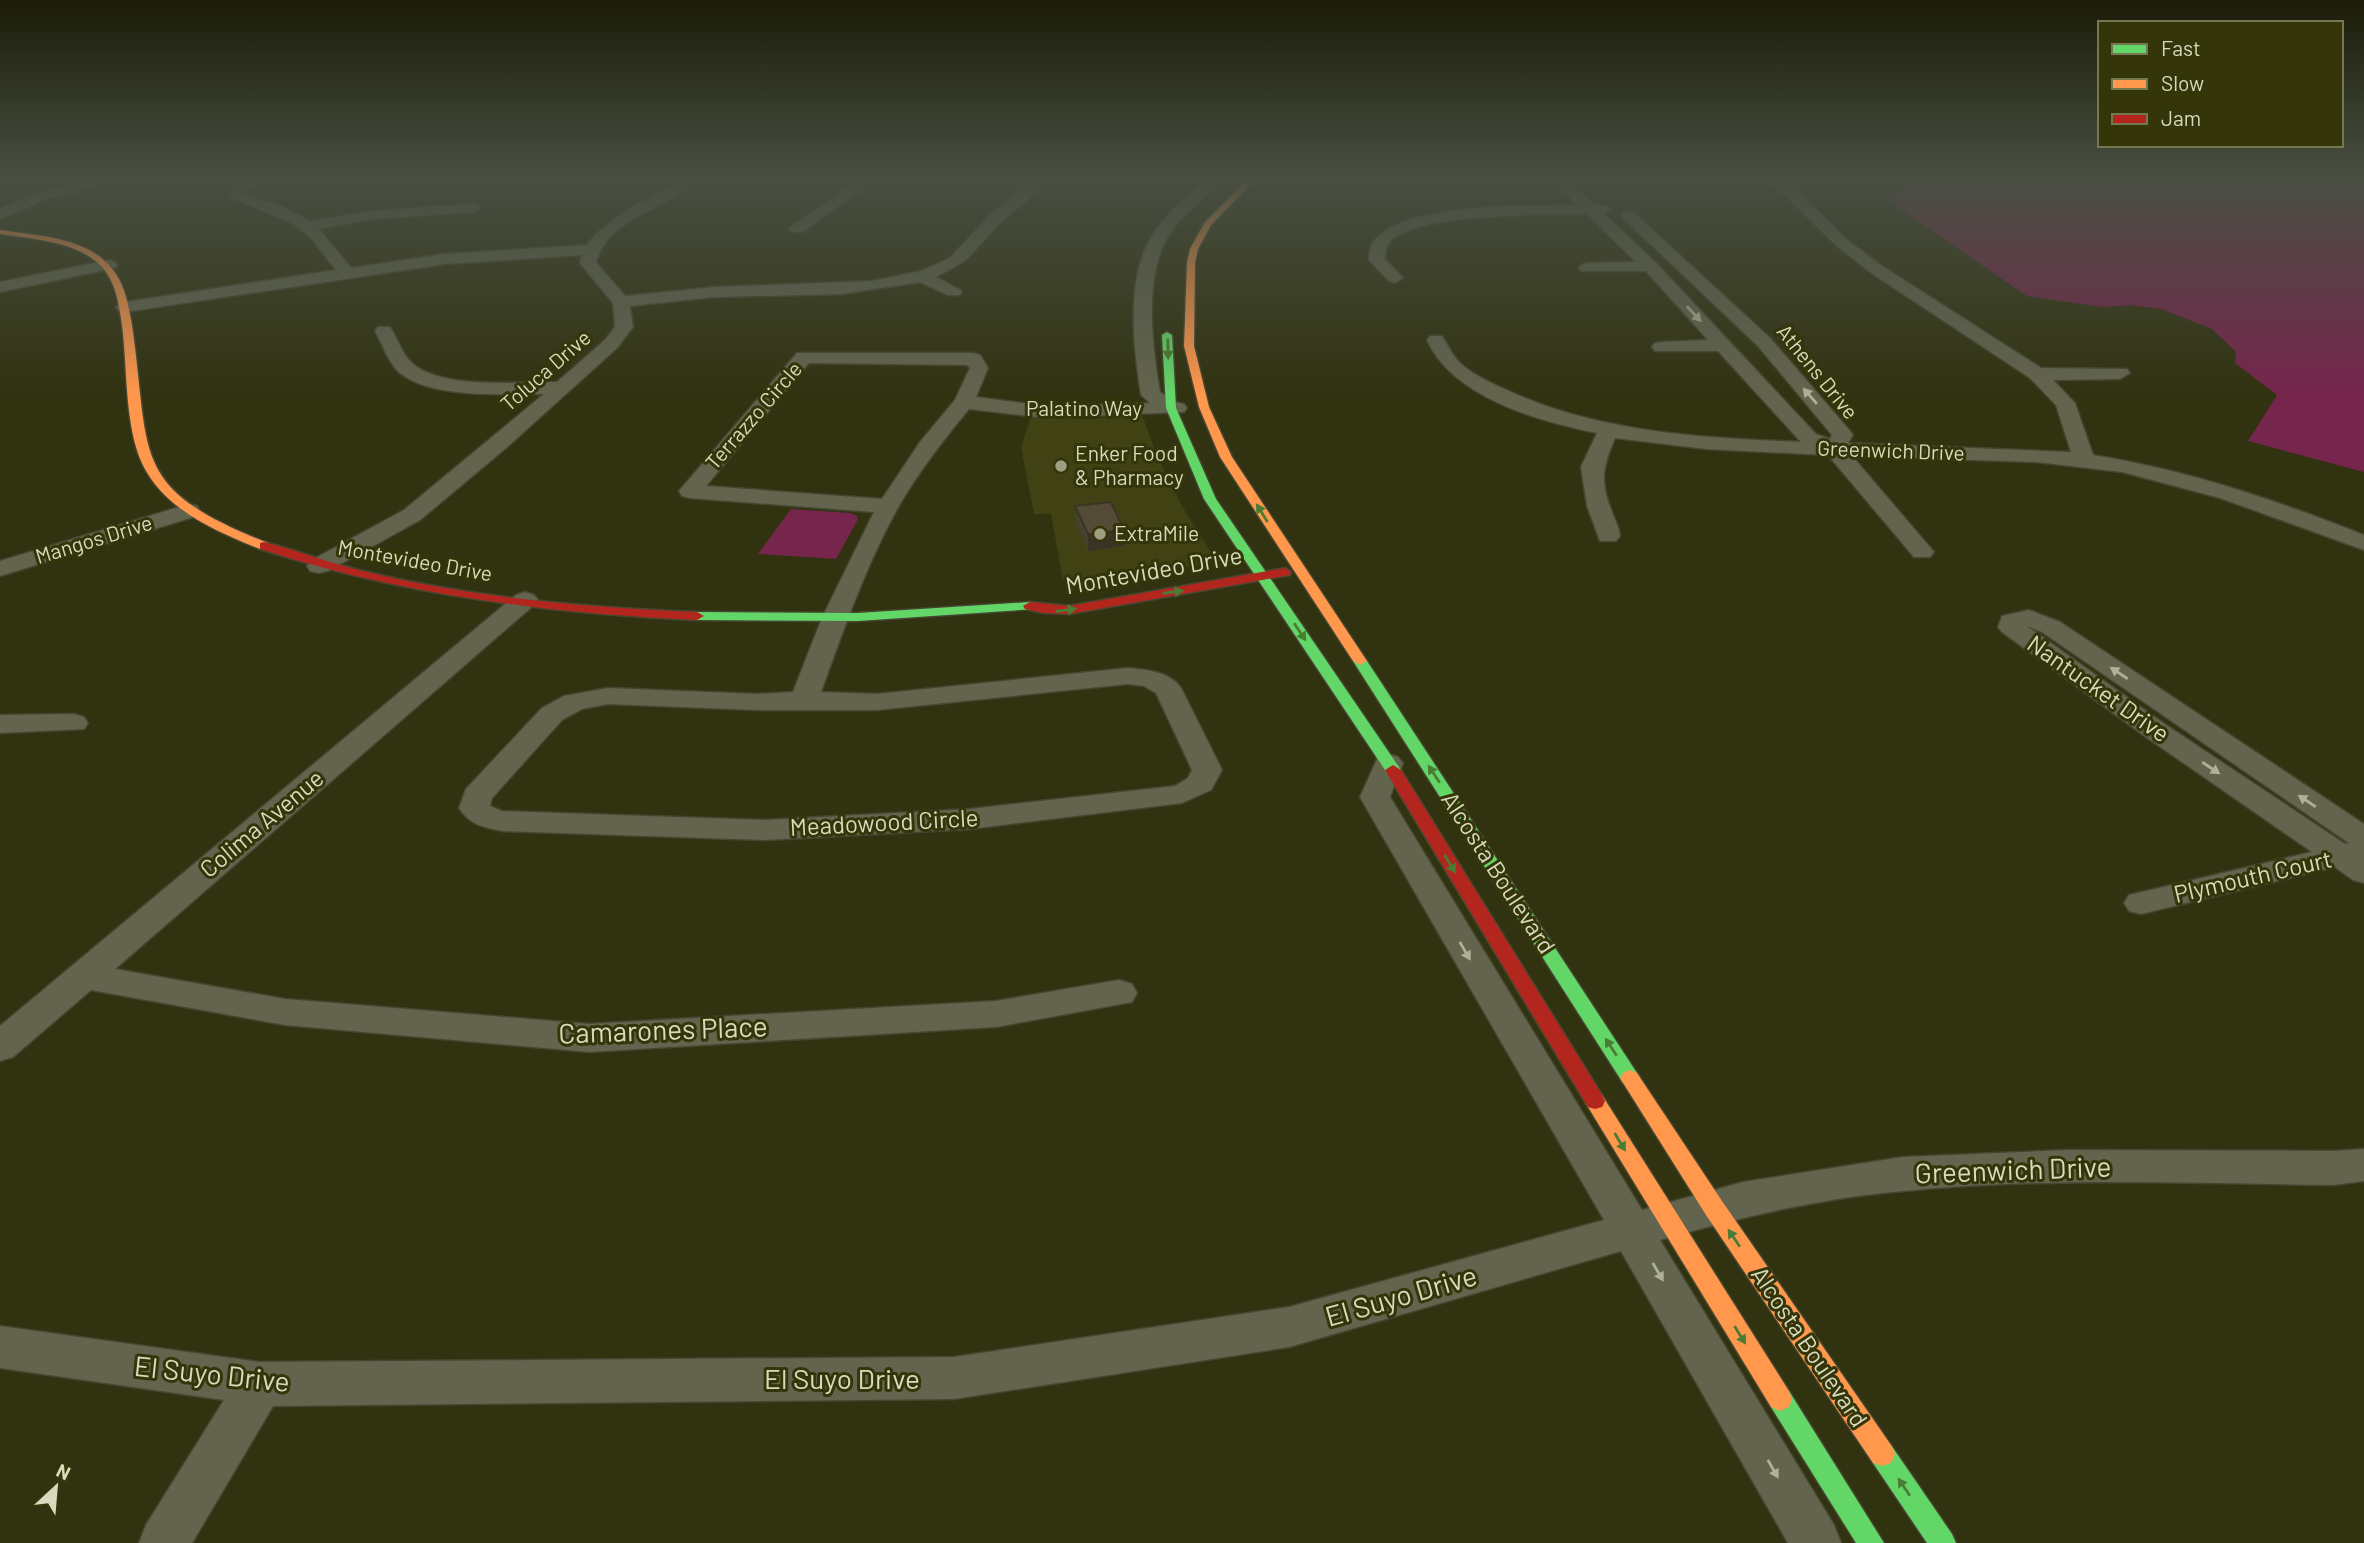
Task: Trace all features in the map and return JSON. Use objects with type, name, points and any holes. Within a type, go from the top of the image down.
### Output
[{"type":"main road","points":[[81,251],[109,265]]},
{"type":"main road","name":"Alcosta Boulevard","points":[[1194,251],[1189,346],[1204,407],[1226,457],[1488,856],[1714,1208],[1943,1543]]},
{"type":"main road","name":"Montevideo Drive","points":[[109,265],[118,278],[125,307],[139,438],[148,467],[189,511],[272,551],[319,566],[384,581],[525,600],[733,617],[835,618],[1027,605],[1053,612],[1126,598],[1228,584],[1261,576]]},
{"type":"main road","name":"Alcosta Boulevard","points":[[1167,315],[1171,408],[1210,499],[1388,762]]},
{"type":"main road","points":[[1261,576],[1298,570]]},
{"type":"main road","name":"Montevideo Drive","points":[[1105,586],[1220,572],[1261,576]]},
{"type":"main road","name":"Montevideo Drive","points":[[1027,605],[1051,593]]},
{"type":"main road","name":"Alcosta Boulevard","points":[[1651,1226],[1871,1543]]},
{"type":"street","points":[[331,251],[345,272]]},
{"type":"street","points":[[125,307],[444,259],[573,251]]},
{"type":"street","points":[[589,251],[588,263],[621,302],[683,293],[839,289],[920,276],[947,266],[967,251]]},
{"type":"street","name":"Alcosta Boulevard","points":[[1153,251],[1148,271],[1145,364],[1151,395],[1171,408]]},
{"type":"street","points":[[1378,251],[1377,260],[1395,278]]},
{"type":"street","name":"Athens Drive","points":[[1635,251],[1809,438],[1834,449],[1843,435],[1764,342],[1666,251]]},
{"type":"street","points":[[1852,251],[2037,374],[2065,403],[2084,459]]},
{"type":"street","points":[[0,287],[109,265]]},
{"type":"street","points":[[1587,268],[1650,266]]},
{"type":"street","points":[[920,276],[954,291]]},
{"type":"street","name":"Toluca Drive","points":[[319,566],[412,515],[499,444],[611,344],[624,327],[621,302]]},
{"type":"street","points":[[384,331],[405,367],[422,378],[451,384],[559,388]]},
{"type":"street","name":"Greenwich Drive","points":[[1436,340],[1442,355],[1459,374],[1511,400],[1553,416],[1608,431],[1676,441],[2084,459],[2157,473],[2235,496],[2364,543]]},
{"type":"street","points":[[1661,347],[1723,345]]},
{"type":"street","name":"Terrazzo Circle","points":[[835,618],[888,506],[926,446],[964,402],[979,368],[973,359],[804,357],[690,491],[888,506]]},
{"type":"street","points":[[2037,374],[2120,373]]},
{"type":"street","name":"Palatino Way","points":[[964,402],[1046,412],[1204,407]]},
{"type":"street","points":[[1608,431],[1592,467],[1598,506],[1607,526],[1608,536]]},
{"type":"street","points":[[1834,449],[1922,552]]},
{"type":"street","name":"Mangos Drive","points":[[0,569],[189,511]]},
{"type":"street","name":"Colima Avenue","points":[[0,1047],[525,600]]},
{"type":"street","points":[[804,700],[835,618]]},
{"type":"street","name":"Nantucket Drive","points":[[2029,618],[2051,627],[2206,732],[2358,854],[2168,739],[2034,644],[2011,626],[2011,621],[2029,618]]},
{"type":"street","name":"Meadowood Circle","points":[[1128,676],[1151,679],[1167,688],[1207,770],[1200,784],[1182,794],[970,819],[765,830],[502,821],[483,817],[474,808],[477,796],[552,713],[574,702],[608,696],[757,702],[804,700],[877,702],[1128,676]]},
{"type":"street","points":[[0,724],[74,723]]},
{"type":"street","points":[[2168,739],[2206,732]]},
{"type":"street","name":"Alcosta Boulevard","points":[[1388,762],[1375,797],[1513,1032],[1651,1226],[1816,1543]]},
{"type":"street","name":"Plymouth Court","points":[[2141,903],[2358,854]]},
{"type":"street","name":"Camarones Place","points":[[83,976],[285,1012],[589,1038],[996,1014],[1119,993]]},
{"type":"street","name":"Greenwich Drive","points":[[1651,1226],[1753,1197],[1903,1174],[2067,1166],[2333,1168],[2364,1165]]},
{"type":"street","name":"El Suyo Drive","points":[[0,1347],[260,1384],[954,1378],[1289,1327],[1651,1226]]},
{"type":"street","points":[[164,1543],[260,1384]]},
{"type":"shaded area","points":[[1962,251],[2364,251],[2364,472],[2248,441],[2277,395],[2235,363],[2236,352],[2212,329],[2161,309],[2130,305],[2103,307],[2027,296]]},
{"type":"shaded area","points":[[1142,415],[1158,458],[1182,506],[1214,558],[1206,565],[1063,581],[1051,514],[1034,514],[1021,447],[1031,417],[1088,419]]},
{"type":"shaded area","points":[[791,509],[850,513],[857,516],[857,521],[836,559],[758,554]]},
{"type":"building","points":[[1111,502],[1124,530],[1088,534],[1075,506]]},
{"type":"traffic: fast","points":[[1167,335],[1171,408],[1210,499],[1393,770]]},
{"type":"traffic: fast","points":[[697,616],[858,617],[1030,606]]},
{"type":"traffic: fast","points":[[1360,661],[1630,1078]]},
{"type":"traffic: fast","points":[[1780,1399],[1871,1543]]},
{"type":"traffic: fast","points":[[1882,1454],[1943,1543]]},
{"type":"traffic: slow","points":[[83,251],[103,263],[116,280],[124,303],[138,432],[151,470],[161,485],[186,508],[216,526],[264,546]]},
{"type":"traffic: slow","points":[[1194,251],[1189,346],[1204,407],[1226,457],[1360,661]]},
{"type":"traffic: slow","points":[[1630,1078],[1714,1208],[1882,1454]]},
{"type":"traffic: slow","points":[[1595,1101],[1780,1399]]},
{"type":"traffic: jam","points":[[264,546],[367,576],[478,597],[589,610],[697,616]]},
{"type":"traffic: jam","points":[[1030,606],[1069,610],[1130,597],[1285,572]]},
{"type":"traffic: jam","points":[[1393,770],[1595,1101]]},
{"type":"place","name":"Enker Food & Pharmacy","points":[[1061,466]]},
{"type":"place","name":"ExtraMile","points":[[1100,534]]}]
